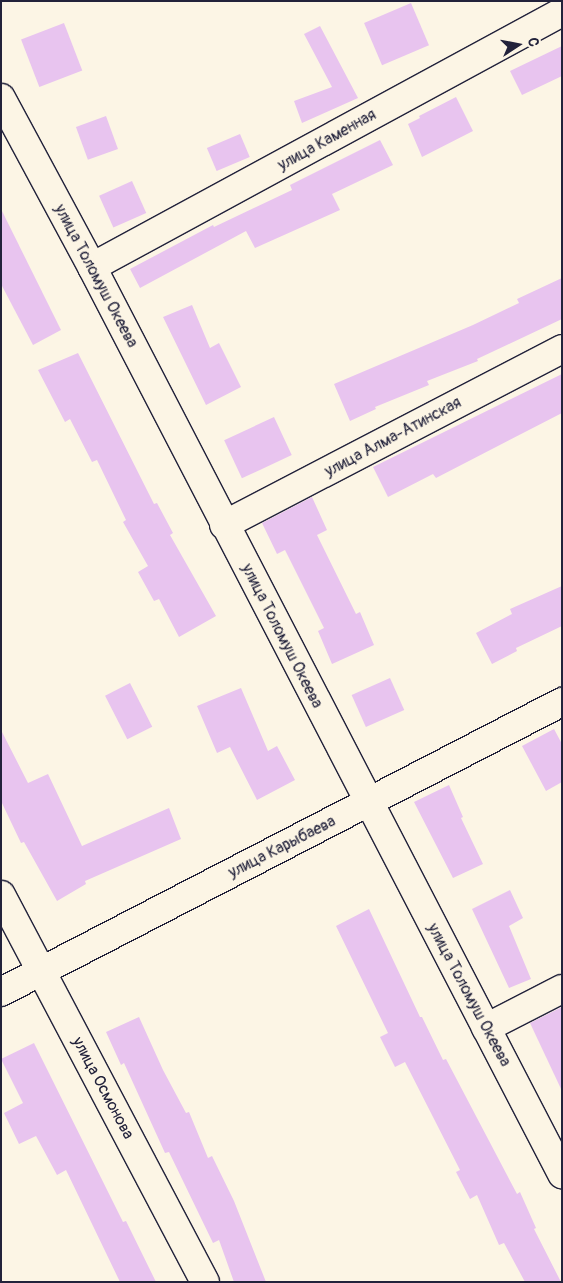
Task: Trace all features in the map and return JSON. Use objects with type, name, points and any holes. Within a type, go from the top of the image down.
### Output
[{"type":"street","name":"улица Каменная","points":[[92,268],[562,12]]},
{"type":"street","name":"улица Толомуш Океева","points":[[1,98],[92,268],[562,1174]]},
{"type":"street","name":"улица Алма-Атинская","points":[[224,525],[562,349]]},
{"type":"street","name":"улица Карыбаева","points":[[1,992],[562,702]]},
{"type":"street","name":"улица Осмонова","points":[[1,895],[205,1282]]},
{"type":"street","points":[[486,1028],[562,989]]},
{"type":"building","points":[[411,3],[429,45],[382,65],[364,23]]},
{"type":"building","points":[[64,23],[82,71],[39,87],[21,39]]},
{"type":"building","points":[[320,26],[358,98],[302,123],[294,101],[332,87],[304,34]]},
{"type":"building","points":[[562,46],[562,76],[522,95],[510,71]]},
{"type":"building","points":[[456,97],[473,131],[422,157],[408,124],[420,118],[419,116]]},
{"type":"building","points":[[106,116],[118,149],[88,160],[76,127]]},
{"type":"building","points":[[240,134],[250,157],[217,171],[207,148]]},
{"type":"building","points":[[380,140],[393,165],[332,194],[340,210],[255,248],[246,231],[140,288],[130,269],[213,225],[214,227],[292,190],[290,185]]},
{"type":"building","points":[[132,181],[146,213],[113,228],[99,196]]},
{"type":"building","points":[[1,209],[61,330],[33,345],[1,284]]},
{"type":"building","points":[[562,278],[562,319],[477,359],[478,361],[427,381],[429,385],[375,407],[376,409],[350,421],[334,384],[473,325],[519,303],[517,299]]},
{"type":"building","points":[[192,305],[210,348],[219,343],[241,387],[206,405],[163,317]]},
{"type":"building","points":[[78,353],[154,504],[157,503],[173,533],[170,535],[216,616],[179,637],[159,599],[154,601],[138,572],[148,566],[123,522],[126,520],[97,460],[92,462],[70,419],[65,422],[38,370]]},
{"type":"building","points":[[562,374],[562,413],[436,478],[433,474],[388,497],[373,467]]},
{"type":"building","points":[[274,417],[292,455],[242,478],[224,440]]},
{"type":"building","points":[[312,497],[327,530],[317,535],[356,614],[360,612],[374,645],[332,664],[318,631],[324,628],[285,550],[277,554],[262,523]]},
{"type":"building","points":[[562,586],[562,626],[516,648],[517,651],[492,664],[476,633],[512,614],[510,609]]},
{"type":"building","points":[[390,678],[404,710],[366,727],[352,695]]},
{"type":"building","points":[[130,683],[152,727],[127,739],[105,696]]},
{"type":"building","points":[[241,688],[268,751],[277,746],[295,780],[257,800],[230,747],[217,753],[197,706]]},
{"type":"building","points":[[554,729],[562,744],[562,782],[546,791],[522,746]]},
{"type":"building","points":[[1,730],[28,783],[48,774],[82,846],[169,808],[181,839],[85,881],[86,884],[57,901],[24,842],[21,843],[1,801]]},
{"type":"building","points":[[449,785],[463,817],[461,818],[483,864],[453,878],[414,802]]},
{"type":"building","points":[[510,890],[523,918],[509,926],[531,979],[509,988],[472,909]]},
{"type":"building","points":[[369,909],[420,1017],[422,1017],[443,1060],[446,1059],[517,1194],[520,1192],[536,1228],[534,1229],[561,1282],[525,1282],[504,1243],[499,1245],[477,1195],[470,1199],[456,1172],[460,1170],[405,1062],[395,1067],[380,1037],[388,1033],[336,926]]},
{"type":"building","points":[[562,1007],[562,1091],[530,1023]]},
{"type":"building","points":[[139,1017],[163,1070],[186,1113],[189,1112],[208,1158],[212,1156],[234,1201],[266,1282],[234,1282],[219,1240],[213,1243],[169,1152],[165,1153],[124,1063],[121,1065],[106,1032]]},
{"type":"building","points":[[34,1043],[123,1222],[126,1221],[156,1282],[120,1282],[66,1170],[57,1175],[36,1136],[19,1144],[4,1113],[23,1103],[1,1059]]}]
